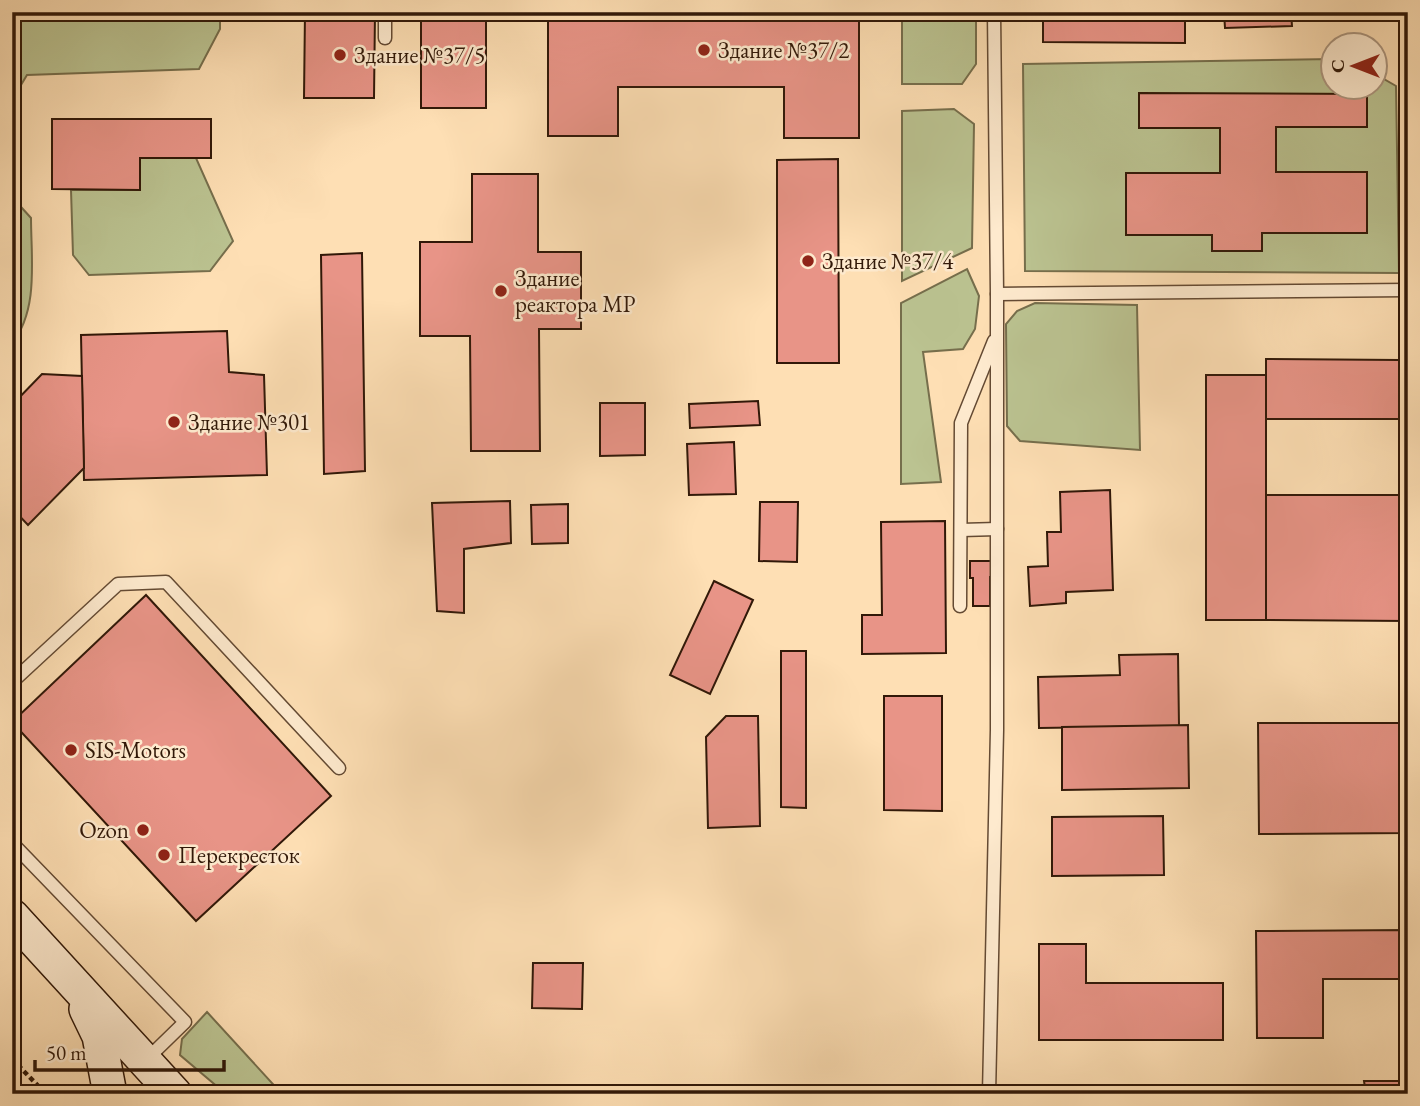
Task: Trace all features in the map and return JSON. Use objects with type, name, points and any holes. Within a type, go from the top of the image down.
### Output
[{"type":"street","points":[[12,916],[73,982],[157,1081]]},
{"type":"street","points":[[73,982],[99,1036],[110,1094]]},
{"type":"lane","points":[[385,12],[385,38]]},
{"type":"lane","points":[[989,1094],[996,809],[997,606],[994,12]]},
{"type":"lane","points":[[997,293],[1408,290]]},
{"type":"lane","points":[[960,606],[961,423],[997,334]]},
{"type":"lane","points":[[961,530],[997,529]]},
{"type":"lane","points":[[12,682],[118,584],[166,582],[339,768]]},
{"type":"lane","points":[[12,843],[185,1022],[157,1081]]},
{"type":"path","points":[[12,1059],[46,1094]]},
{"type":"green space","points":[[12,12],[220,12],[220,29],[199,69],[27,75],[12,100]]},
{"type":"green space","points":[[902,12],[976,12],[976,64],[962,84],[902,84]]},
{"type":"green space","points":[[1318,59],[1318,102],[1388,102],[1388,81],[1396,86],[1399,273],[1025,271],[1023,64]]},
{"type":"green space","points":[[954,109],[974,124],[972,248],[902,281],[902,111]]},
{"type":"green space","points":[[140,158],[196,158],[233,241],[210,271],[89,275],[73,255],[71,190],[140,190]]},
{"type":"green space","points":[[12,197],[31,218],[32,283],[21,330],[12,343]]},
{"type":"green space","points":[[967,269],[979,296],[975,329],[963,349],[923,352],[941,482],[901,484],[901,303]]},
{"type":"green space","points":[[1035,303],[1137,305],[1140,450],[1020,441],[1007,426],[1006,324],[1017,311]]},
{"type":"green space","points":[[207,1012],[282,1094],[226,1094],[180,1055],[182,1039]]},
{"type":"building","name":"Здание №37/5","points":[[305,12],[375,12],[374,98],[304,98]]},
{"type":"building","points":[[421,12],[486,12],[486,108],[421,108]]},
{"type":"building","name":"Здание №37/2","points":[[548,12],[859,12],[859,138],[784,138],[784,87],[618,87],[618,136],[548,136]]},
{"type":"building","points":[[1043,12],[1185,12],[1185,43],[1043,42]]},
{"type":"building","points":[[1224,12],[1291,12],[1292,26],[1225,28]]},
{"type":"building","points":[[1139,93],[1318,94],[1318,102],[1367,102],[1367,127],[1276,127],[1276,172],[1367,172],[1367,233],[1262,233],[1262,251],[1212,251],[1212,235],[1126,235],[1126,173],[1220,173],[1220,128],[1139,128]]},
{"type":"building","points":[[52,119],[211,119],[211,158],[140,158],[140,190],[52,189]]},
{"type":"building","name":"Здание №37/4","points":[[838,159],[839,363],[777,363],[777,160]]},
{"type":"building","name":"Здание реактора МР","points":[[472,174],[538,174],[538,252],[581,252],[581,329],[539,329],[540,451],[471,451],[470,336],[420,336],[420,242],[472,242]]},
{"type":"building","points":[[362,253],[365,471],[324,474],[321,255]]},
{"type":"building","name":"Здание №301","points":[[227,331],[229,372],[264,375],[267,475],[84,480],[81,335]]},
{"type":"building","points":[[1266,359],[1399,360],[1399,419],[1266,419]]},
{"type":"building","points":[[42,374],[82,376],[84,468],[28,525],[12,508],[12,405]]},
{"type":"building","points":[[1206,375],[1266,375],[1266,620],[1206,620]]},
{"type":"building","points":[[758,401],[760,425],[690,428],[689,404]]},
{"type":"building","points":[[600,403],[645,403],[645,455],[600,456]]},
{"type":"building","points":[[734,442],[736,494],[689,495],[687,444]]},
{"type":"building","points":[[1110,490],[1113,590],[1066,592],[1066,603],[1030,606],[1028,567],[1048,566],[1047,532],[1061,532],[1060,492]]},
{"type":"building","points":[[1266,495],[1408,495],[1408,621],[1266,620]]},
{"type":"building","points":[[510,501],[511,543],[464,549],[464,613],[437,611],[432,503]]},
{"type":"building","points":[[760,502],[798,502],[797,562],[759,561]]},
{"type":"building","points":[[568,504],[568,543],[532,544],[531,505]]},
{"type":"building","points":[[945,521],[946,653],[862,654],[862,615],[882,615],[881,522]]},
{"type":"building","points":[[970,561],[994,561],[994,577],[990,577],[990,606],[973,606]]},
{"type":"building","points":[[714,581],[753,600],[710,694],[670,675]]},
{"type":"building","points":[[146,595],[331,796],[196,921],[12,722]]},
{"type":"building","points":[[781,651],[806,651],[806,808],[781,807]]},
{"type":"building","points":[[1178,654],[1179,726],[1039,728],[1038,677],[1120,675],[1119,655]]},
{"type":"building","points":[[884,696],[942,696],[942,811],[884,810]]},
{"type":"building","points":[[726,716],[758,716],[760,826],[708,828],[706,737]]},
{"type":"building","points":[[1258,723],[1408,723],[1408,833],[1259,834]]},
{"type":"building","points":[[1188,725],[1189,788],[1062,790],[1062,727]]},
{"type":"building","points":[[1163,816],[1164,875],[1052,876],[1052,817]]},
{"type":"building","points":[[1408,930],[1408,979],[1323,979],[1323,1038],[1257,1038],[1256,931]]},
{"type":"building","points":[[1039,944],[1086,944],[1086,983],[1223,983],[1223,1040],[1039,1040]]},
{"type":"building","points":[[533,963],[583,963],[582,1009],[532,1008]]},
{"type":"building","points":[[1364,1081],[1408,1081],[1408,1094],[1366,1094]]},
{"type":"place","name":"Здание №37/2","points":[[704,50]]},
{"type":"place","name":"Здание №37/5","points":[[340,55]]},
{"type":"place","name":"Здание №37/4","points":[[808,261]]},
{"type":"place","name":"Здание реактора МР","points":[[501,291]]},
{"type":"place","name":"Здание №301","points":[[174,422]]},
{"type":"place","name":"SIS-Motors","points":[[71,750]]},
{"type":"place","name":"Ozon","points":[[143,830]]},
{"type":"place","name":"Перекресток","points":[[164,855]]}]
